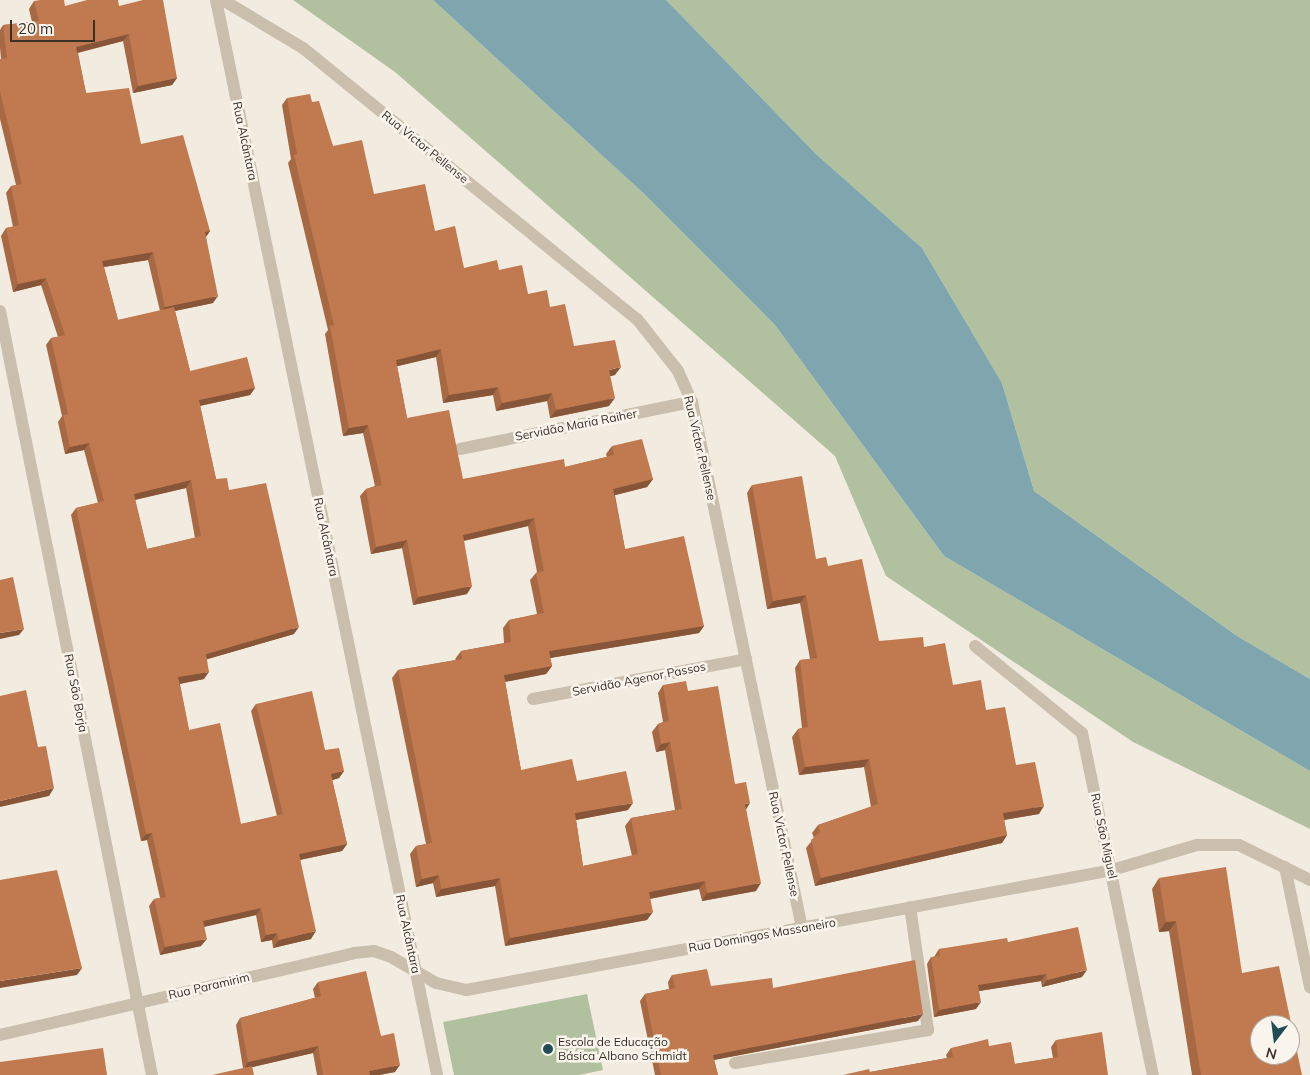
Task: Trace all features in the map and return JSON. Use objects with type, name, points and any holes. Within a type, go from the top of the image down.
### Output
[{"type":"street","name":"Rua Alcântara","points":[[216,0],[437,1075]]},
{"type":"street","name":"Rua Victor Pellense","points":[[224,0],[303,48],[637,319],[663,346],[692,402],[802,928]]},
{"type":"street","name":"Rua São Borja","points":[[0,312],[152,1075]]},
{"type":"street","name":"Servidão Maria Raiher","points":[[460,449],[692,402]]},
{"type":"street","name":"Rua São Miguel","points":[[975,646],[1082,733],[1112,870],[1153,1075]]},
{"type":"street","name":"Servidão Agenor Passos","points":[[533,699],[746,659]]},
{"type":"street","name":"Rua Domingos Massaneiro","points":[[415,970],[436,983],[466,990],[1112,870],[1177,848],[1222,844],[1239,846],[1310,880]]},
{"type":"street","points":[[1285,867],[1310,987]]},
{"type":"street","points":[[736,1063],[928,1030],[910,908]]},
{"type":"street","name":"Rua Paramirim","points":[[0,1034],[354,953],[374,951],[415,970]]},
{"type":"green space","points":[[293,0],[433,0],[642,192],[775,325],[944,556],[1310,771],[1310,829],[1133,742],[886,576],[835,456],[395,72]]},
{"type":"green space","points":[[666,0],[1310,0],[1310,679],[1237,636],[1034,491],[1002,383],[922,248],[816,154]]},
{"type":"green space","name":"Escola de Educação Básica Albano Schmidt","points":[[587,994],[603,1070],[579,1075],[454,1075],[443,1022]]},
{"type":"water","points":[[433,0],[666,0],[816,154],[922,248],[1002,383],[1034,491],[1237,636],[1310,679],[1310,771],[944,556],[775,325],[642,192]]},
{"type":"building","points":[[64,0],[65,6],[87,0],[118,0],[119,6],[143,0],[163,0],[177,78],[138,86],[129,34],[76,47],[86,93],[129,88],[141,144],[183,135],[210,231],[205,232],[218,296],[165,307],[153,252],[102,261],[118,320],[174,307],[190,371],[247,357],[255,388],[199,400],[216,479],[227,478],[229,490],[266,483],[299,627],[206,654],[209,672],[178,677],[189,730],[220,723],[241,824],[283,814],[256,704],[312,691],[325,750],[339,748],[344,771],[331,774],[347,844],[299,854],[316,931],[279,940],[277,933],[266,935],[261,908],[203,921],[207,939],[165,947],[154,899],[166,897],[152,833],[146,834],[76,508],[104,501],[89,443],[70,447],[63,415],[68,414],[51,338],[65,335],[46,278],[18,284],[6,228],[19,225],[11,186],[22,184],[0,91],[0,59],[7,58],[3,25],[39,21],[34,1]],"holes":[[[191,480],[201,536],[147,549],[134,494]]]},
{"type":"building","points":[[310,94],[312,102],[319,101],[333,146],[362,140],[374,194],[425,184],[435,231],[455,226],[464,268],[497,260],[499,270],[522,265],[528,294],[547,290],[550,307],[565,304],[574,346],[615,340],[621,367],[609,370],[615,398],[556,410],[552,393],[502,403],[498,387],[449,395],[441,349],[396,360],[407,418],[449,410],[463,479],[564,459],[565,467],[614,455],[612,446],[642,439],[653,479],[613,489],[625,549],[684,536],[704,626],[549,651],[552,666],[504,675],[521,770],[572,759],[577,781],[626,771],[633,803],[575,813],[583,866],[638,854],[631,818],[682,809],[670,742],[661,744],[658,724],[669,721],[663,685],[686,681],[688,691],[718,686],[735,784],[746,782],[750,803],[745,804],[761,883],[707,893],[705,881],[649,892],[653,912],[510,938],[500,878],[441,889],[439,875],[422,879],[416,846],[432,843],[398,670],[462,659],[461,651],[511,642],[509,620],[544,613],[536,573],[544,571],[534,518],[463,535],[472,586],[418,597],[407,540],[376,547],[366,489],[382,485],[368,425],[349,428],[330,326],[334,325],[294,155],[297,154],[287,98]]},
{"type":"building","points":[[802,476],[816,559],[826,557],[828,566],[862,559],[879,641],[923,637],[924,647],[945,643],[953,685],[981,680],[986,710],[1005,707],[1016,765],[1035,762],[1044,806],[1003,813],[1007,835],[821,878],[811,840],[820,832],[818,825],[878,804],[869,759],[805,767],[798,729],[808,727],[800,660],[817,658],[806,595],[773,601],[752,485]]},
{"type":"building","points":[[13,577],[24,629],[0,633],[0,580]]},
{"type":"building","points":[[26,690],[38,747],[46,746],[54,788],[0,801],[0,696]]},
{"type":"building","points":[[1226,867],[1242,973],[1279,966],[1289,1015],[1250,1015],[1250,1065],[1300,1065],[1302,1075],[1201,1075],[1176,921],[1166,922],[1159,878]]},
{"type":"building","points":[[57,870],[82,968],[0,981],[0,880]]},
{"type":"building","points":[[1078,927],[1087,970],[1047,980],[1046,974],[978,985],[981,1002],[939,1010],[931,957],[940,956],[939,949],[1007,938],[1008,942]]},
{"type":"building","points":[[915,960],[923,1014],[713,1055],[718,1075],[661,1075],[645,994],[675,988],[672,975],[707,969],[711,986],[772,978],[773,988]]},
{"type":"building","points":[[366,971],[381,1036],[394,1033],[400,1065],[369,1071],[370,1075],[323,1075],[318,1046],[248,1062],[240,1018],[321,996],[318,982]]},
{"type":"building","points":[[1102,1032],[1108,1075],[843,1075],[869,1069],[870,1072],[953,1057],[951,1048],[988,1039],[989,1046],[1011,1042],[1015,1064],[1058,1057],[1056,1040]]},
{"type":"building","points":[[103,1048],[107,1075],[0,1075],[0,1062]]},
{"type":"building","points":[[252,1066],[254,1075],[212,1075]]},
{"type":"place","name":"Escola de Educação Básica Albano Schmidt","points":[[548,1049]]}]
